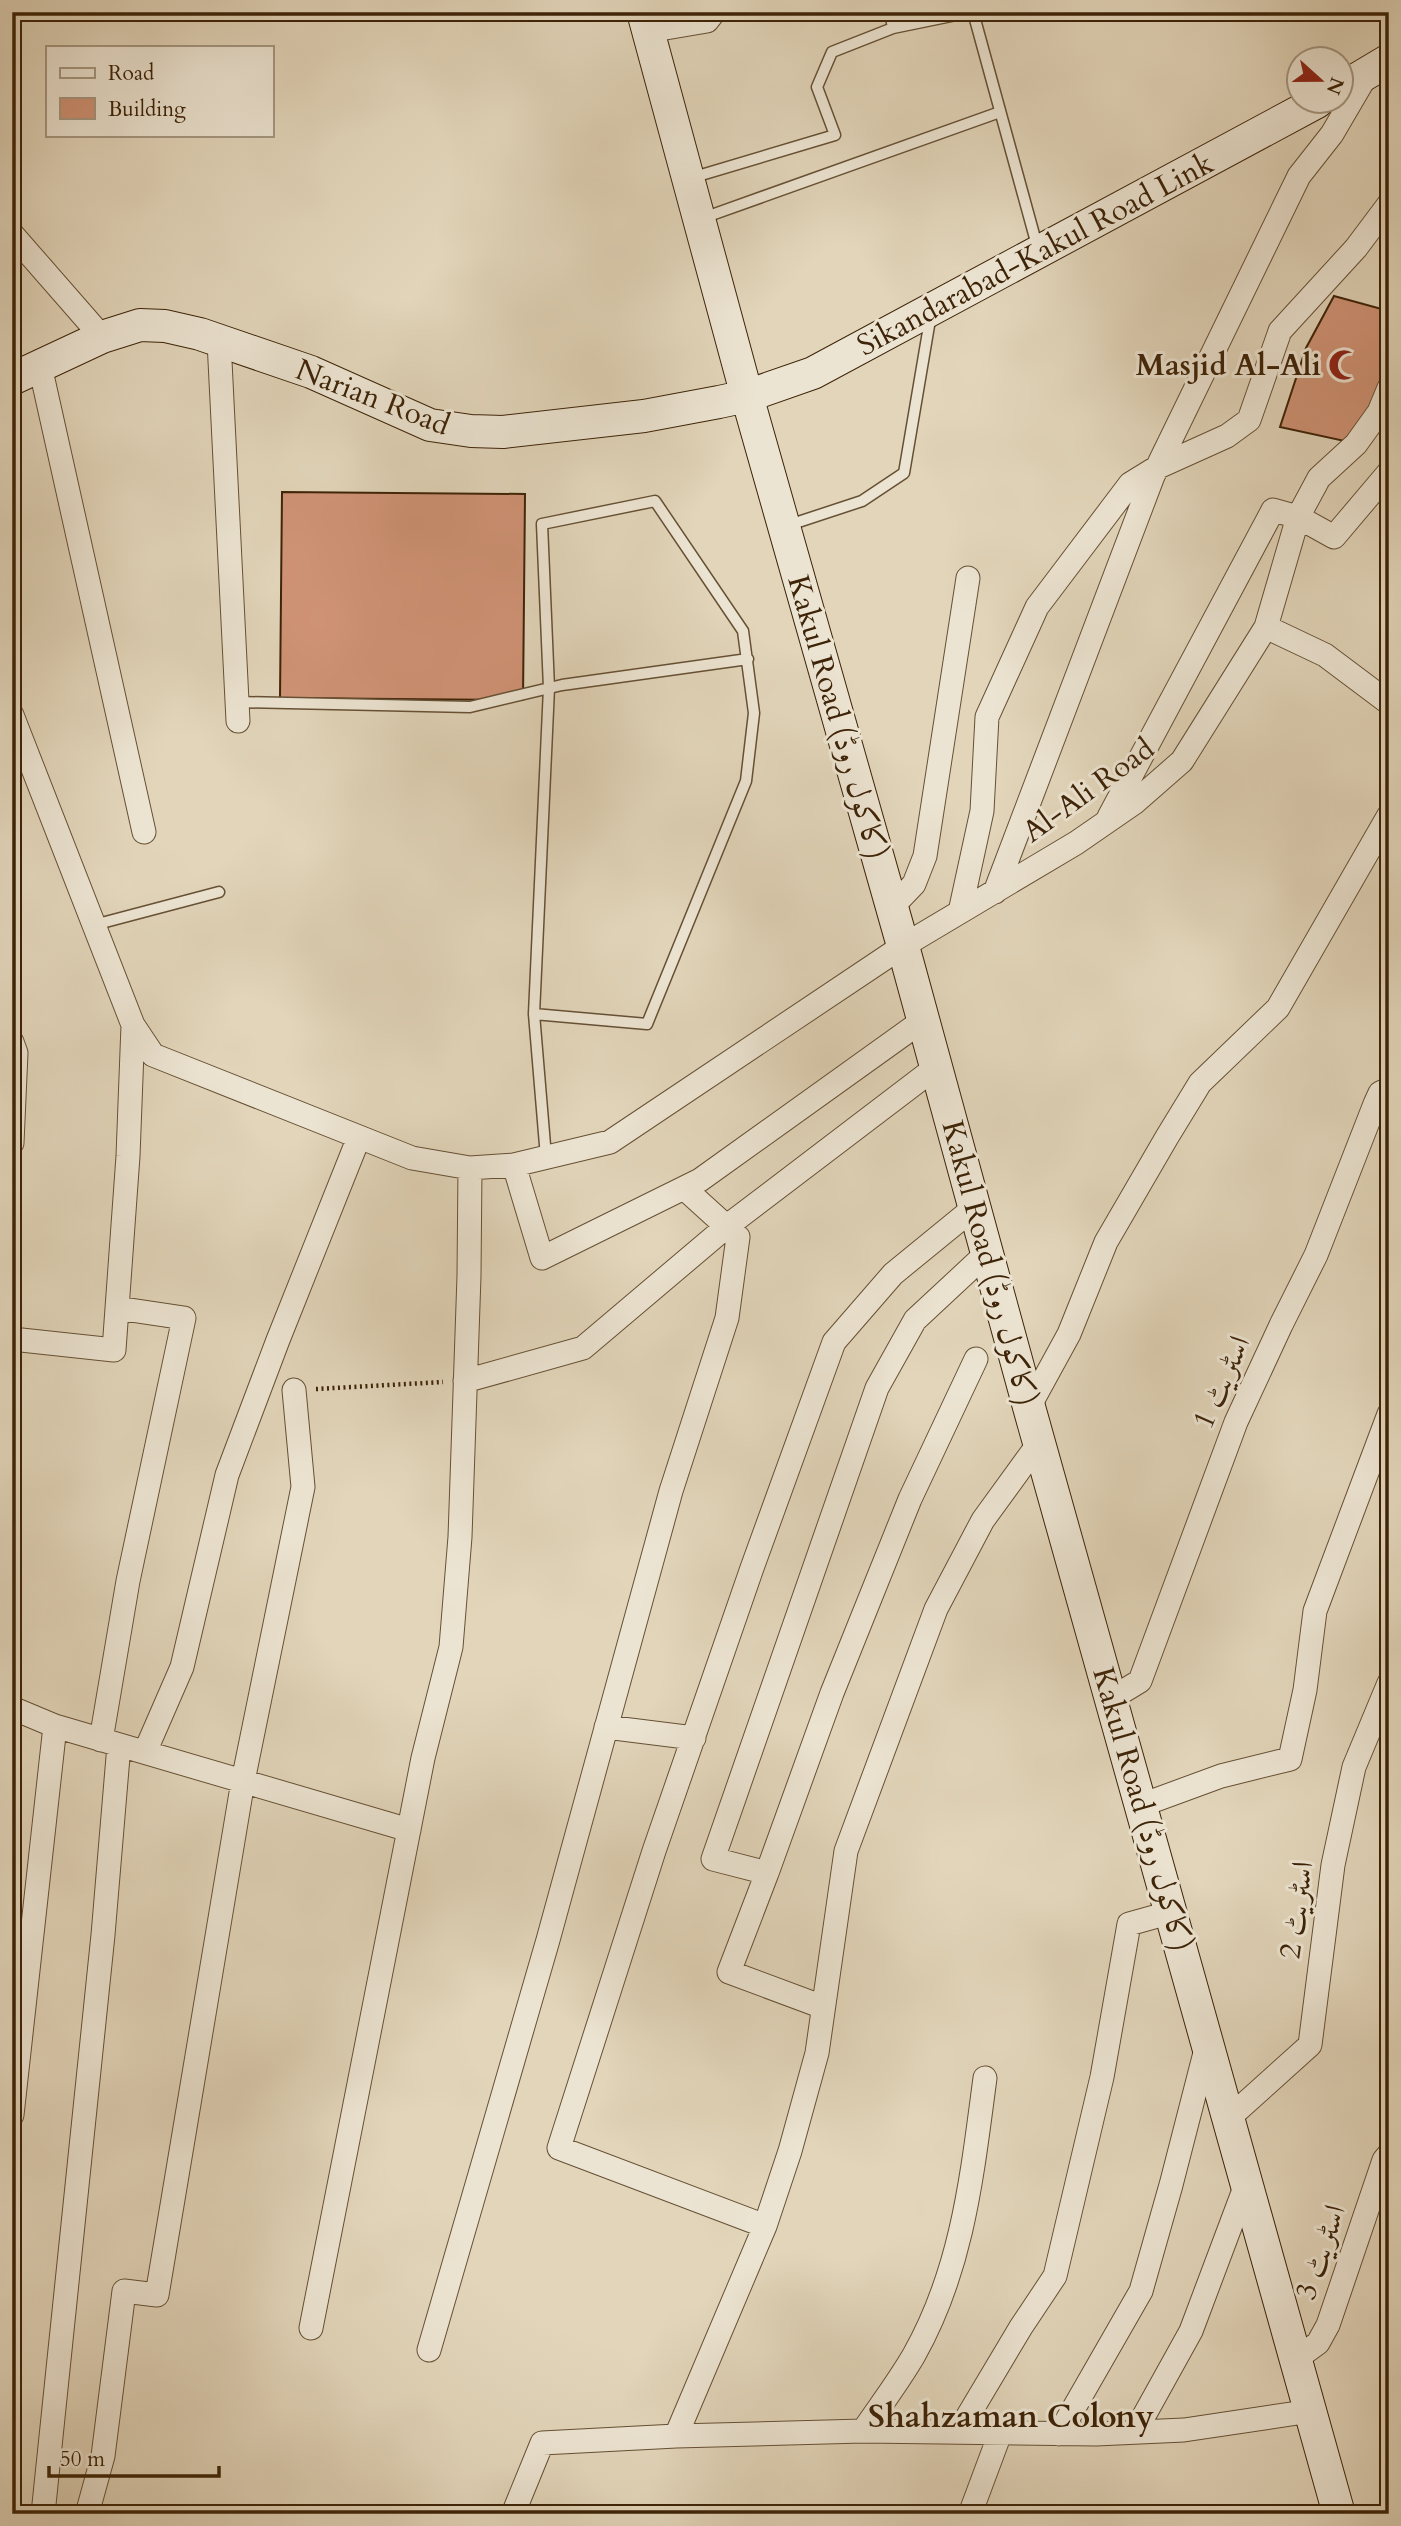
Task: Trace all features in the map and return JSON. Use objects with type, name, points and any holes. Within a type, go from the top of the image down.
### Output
[{"type":"main road","name":"Kakul Road (کاکول روڈ)","points":[[645,22],[1339,2514]]},
{"type":"main road","name":"Sikandarabad-Kakul Road Link","points":[[747,396],[813,373],[1291,116]]},
{"type":"main road","name":"Narian Road","points":[[26,372],[102,337],[140,325],[164,326],[219,341],[311,372],[430,425],[471,431],[522,430],[644,416],[747,396]]},
{"type":"street","points":[[645,22],[707,21],[713,12]]},
{"type":"street","points":[[995,892],[1156,468],[1299,176],[1332,134],[1366,73]]},
{"type":"street","points":[[960,912],[982,811],[987,717],[1037,607],[1130,484],[1156,468],[1227,436],[1249,420],[1280,331],[1356,248],[1389,204]]},
{"type":"street","points":[[12,234],[102,337]]},
{"type":"street","points":[[219,341],[237,711]]},
{"type":"street","points":[[26,372],[144,832]]},
{"type":"street","name":"Al-Ali Road","points":[[133,1025],[153,1055],[412,1158],[470,1168],[513,1165],[610,1142],[903,946],[1106,822],[1134,803],[1182,761],[1222,702],[1266,627],[1298,517],[1319,478],[1356,444],[1379,412],[1389,388]]},
{"type":"street","points":[[1106,822],[1273,510],[1298,517],[1334,537],[1389,472]]},
{"type":"street","points":[[892,907],[914,884],[925,856],[968,578]]},
{"type":"street","points":[[1266,627],[1325,655],[1389,703]]},
{"type":"street","points":[[12,715],[133,1025],[128,1156],[114,1350],[12,1339]]},
{"type":"street","points":[[1029,1407],[1069,1334],[1106,1242],[1167,1137],[1200,1083],[1278,1008],[1389,815]]},
{"type":"street","points":[[513,1165],[542,1258],[700,1180],[922,1021]]},
{"type":"street","points":[[12,1042],[16,1054],[12,1143]]},
{"type":"street","points":[[465,1381],[583,1348],[726,1227],[935,1068]]},
{"type":"street","name":"اسٹریٹ 1","points":[[1112,1698],[1140,1681],[1236,1422],[1316,1255],[1380,1093],[1389,1088]]},
{"type":"street","points":[[145,1752],[182,1667],[227,1475],[359,1138]]},
{"type":"street","points":[[311,2328],[423,1759],[452,1647],[460,1537],[470,1168]]},
{"type":"street","points":[[429,2350],[548,1940],[671,1491],[727,1318],[738,1237],[684,1188]]},
{"type":"street","points":[[765,2226],[559,2148],[646,1877],[834,1342],[893,1274],[975,1207]]},
{"type":"street","points":[[767,1873],[713,1859],[877,1388],[915,1320],[987,1253]]},
{"type":"street","points":[[43,2514],[103,1935],[110,1742],[128,1581],[184,1318],[117,1308]]},
{"type":"street","points":[[822,2007],[729,1972],[832,1693],[910,1499],[976,1359]]},
{"type":"street","points":[[87,2514],[103,2456],[124,2291],[157,2295],[243,1781],[303,1487],[294,1390]]},
{"type":"street","points":[[1142,1805],[1221,1776],[1290,1759],[1305,1690],[1315,1611],[1389,1414]]},
{"type":"street","points":[[676,2436],[765,2226],[790,2151],[817,2053],[846,1851],[936,1609],[983,1520],[1039,1443]]},
{"type":"street","name":"اسٹریٹ 2","points":[[1230,2117],[1310,2045],[1333,1865],[1354,1767],[1389,1683]]},
{"type":"street","points":[[12,1708],[55,1726],[409,1829]]},
{"type":"street","points":[[12,2115],[55,1726]]},
{"type":"street","points":[[606,1727],[694,1738]]},
{"type":"street","points":[[959,2431],[1055,2276],[1102,2077],[1129,1924],[1172,1912]]},
{"type":"street","points":[[1059,2434],[1142,2291],[1208,2042]]},
{"type":"street","points":[[863,2431],[913,2356],[940,2301],[948,2278],[968,2201],[985,2078]]},
{"type":"street","name":"اسٹریٹ 3","points":[[1296,2358],[1318,2343],[1328,2325],[1384,2160],[1389,2154]]},
{"type":"street","points":[[1135,2432],[1191,2331],[1247,2182]]},
{"type":"street","points":[[513,2514],[542,2443],[863,2431],[1001,2431],[1059,2434],[1184,2430],[1311,2411]]},
{"type":"street","points":[[970,2514],[1001,2431]]},
{"type":"lane","points":[[890,12],[893,28]]},
{"type":"lane","points":[[688,179],[835,135],[817,87],[832,52],[893,28],[972,12],[1039,252]]},
{"type":"lane","points":[[699,219],[1000,112]]},
{"type":"lane","points":[[784,527],[862,501],[904,473],[933,308]]},
{"type":"lane","points":[[534,1014],[648,1024],[746,781],[754,713],[743,631],[655,501],[542,524],[549,688],[534,1014],[546,1157]]},
{"type":"lane","points":[[237,711],[470,707],[549,688],[748,659]]},
{"type":"lane","points":[[94,925],[219,892]]},
{"type":"path","points":[[294,1390],[465,1381]]},
{"type":"building","name":"Masjid Al-Ali","points":[[1334,296],[1389,311],[1389,383],[1349,442],[1280,427],[1306,348]]},
{"type":"building","points":[[282,492],[525,494],[523,700],[280,698]]},
{"type":"place","name":"Masjid Al-Ali","points":[[1344,365]]},
{"type":"district","name":"Shahzaman Colony","points":[[1011,2416]]}]
